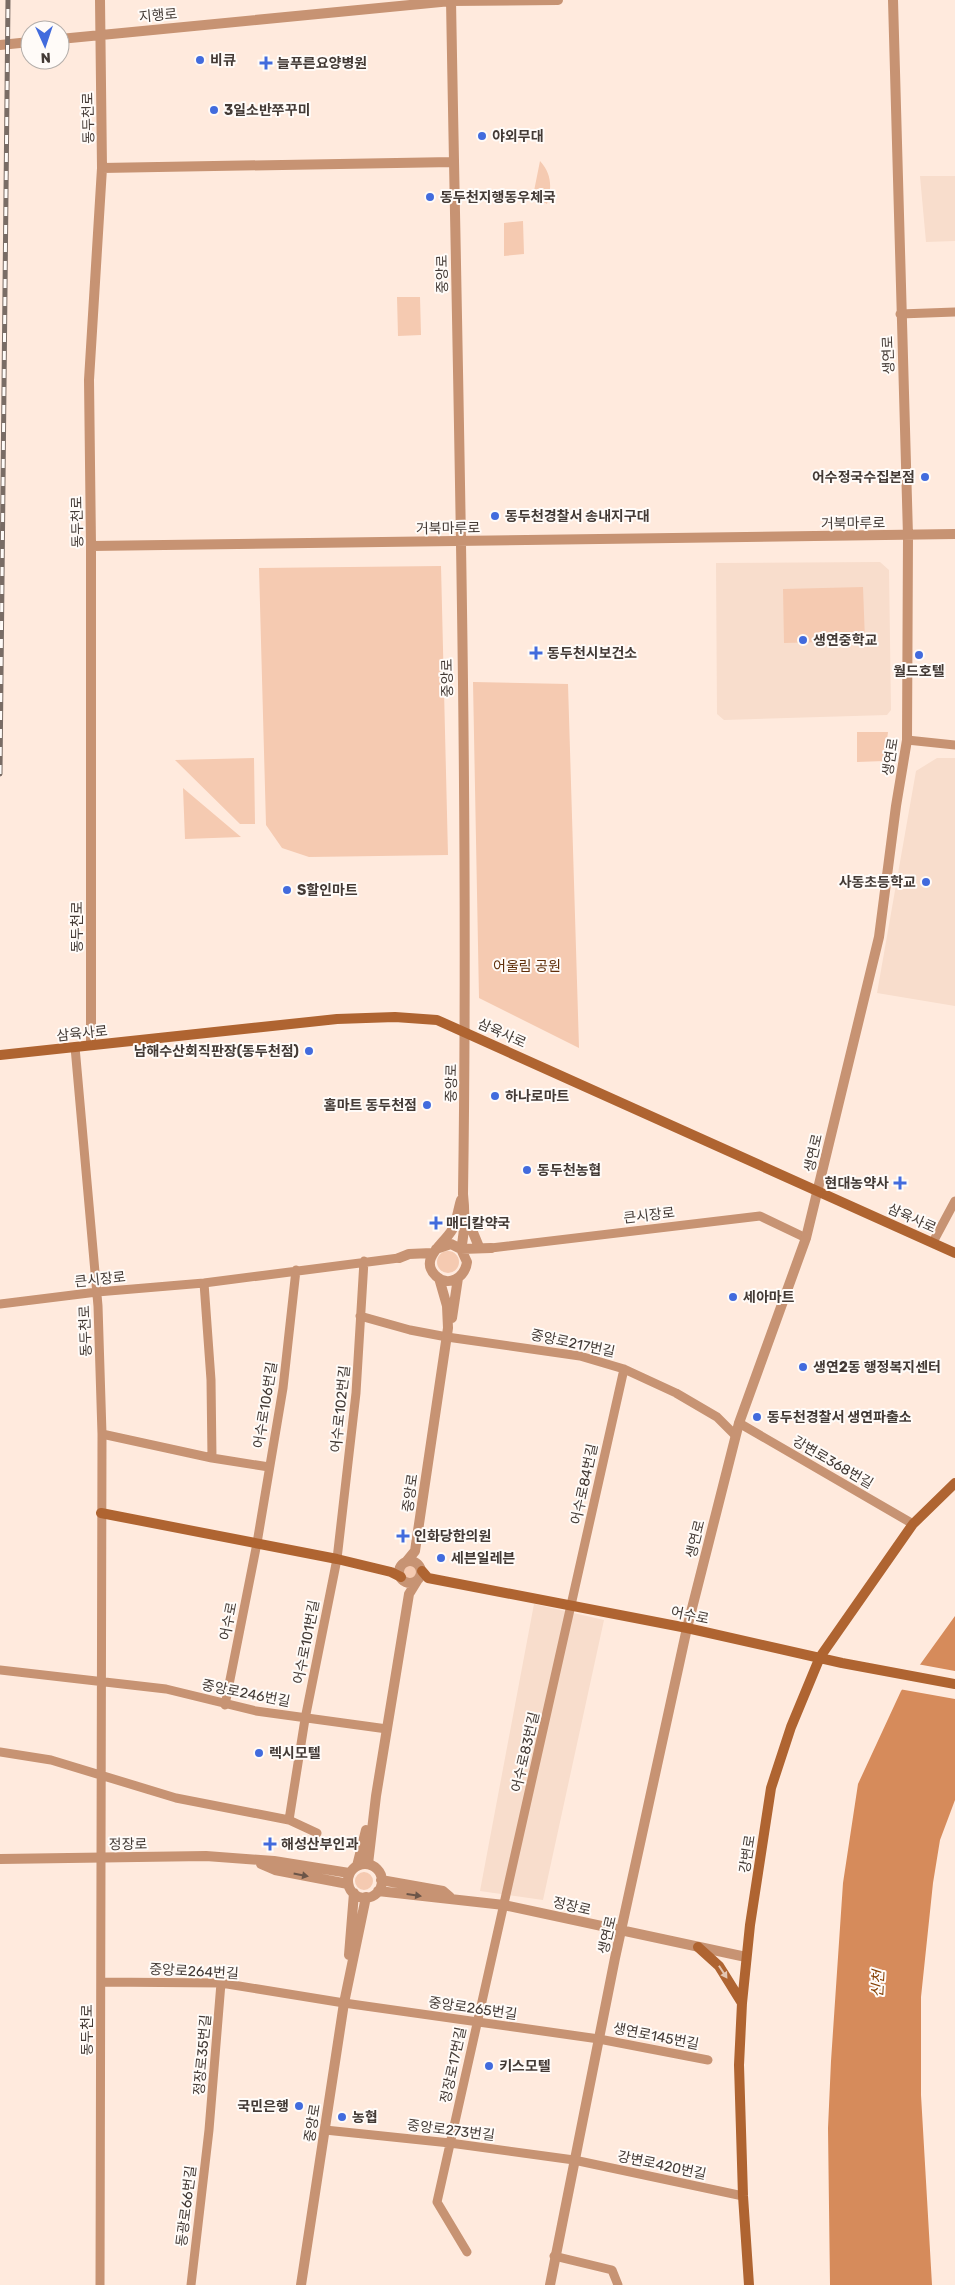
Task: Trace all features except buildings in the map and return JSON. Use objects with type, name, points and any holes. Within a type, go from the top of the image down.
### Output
[{"type":"main road","name":"삼육사로","points":[[0,1055],[337,1018],[395,1017],[437,1020],[955,1253]]},
{"type":"main road","name":"강변로","points":[[749,2285],[740,2066],[742,2002],[746,1957],[771,1788],[791,1727],[820,1657],[913,1524],[955,1483]]},
{"type":"main road","points":[[100,1513],[400,1570]]},
{"type":"main road","points":[[417,1581],[422,1571]]},
{"type":"main road","name":"어수로","points":[[422,1571],[842,1663],[955,1684]]},
{"type":"main road","points":[[698,1947],[719,1966],[742,2002]]},
{"type":"street","name":"동두천로","points":[[91,1045],[91,546],[89,380],[102,168],[100,0]]},
{"type":"street","name":"지행로","points":[[70,38],[450,1],[558,0]]},
{"type":"street","name":"생연로","points":[[550,2285],[554,2256],[599,2039],[687,1628],[739,1423],[806,1238],[879,938],[896,806],[907,740],[908,536],[900,314],[893,0]]},
{"type":"street","name":"중앙로","points":[[450,1],[460,542],[465,1031],[463,1194]]},
{"type":"street","points":[[0,45],[20,43]]},
{"type":"street","points":[[102,168],[453,162]]},
{"type":"street","points":[[900,314],[955,312]]},
{"type":"street","name":"거북마루로","points":[[91,546],[955,534]]},
{"type":"street","points":[[907,740],[955,744]]},
{"type":"street","name":"동두천로","points":[[76,1047],[97,1292],[102,1434],[100,1513],[100,2285]]},
{"type":"street","points":[[463,1194],[464,1224],[461,1248],[467,1262]]},
{"type":"street","points":[[463,1194],[453,1230],[434,1251],[430,1264],[434,1274],[448,1281],[458,1278],[465,1271],[467,1262],[476,1252],[491,1248]]},
{"type":"street","points":[[933,1242],[955,1201]]},
{"type":"street","name":"큰시장로","points":[[491,1248],[760,1216],[806,1238]]},
{"type":"street","points":[[464,1224],[472,1230],[479,1247]]},
{"type":"street","points":[[399,1258],[409,1254],[434,1251],[451,1244],[461,1248],[491,1248]]},
{"type":"street","points":[[399,1258],[415,1259],[430,1264]]},
{"type":"street","name":"큰시장로","points":[[0,1304],[97,1292],[204,1283],[399,1258]]},
{"type":"street","name":"어수로102번길","points":[[337,1559],[356,1393],[364,1261]]},
{"type":"street","name":"어수로106번길","points":[[258,1543],[283,1388],[296,1270]]},
{"type":"street","points":[[439,1278],[447,1306],[447,1332]]},
{"type":"street","points":[[447,1332],[452,1322],[458,1278]]},
{"type":"street","points":[[204,1283],[211,1380],[212,1458]]},
{"type":"street","points":[[360,1316],[410,1330],[447,1332]]},
{"type":"street","name":"중앙로","points":[[415,1551],[447,1332]]},
{"type":"street","name":"중앙로217번길","points":[[447,1332],[580,1356],[624,1369],[676,1392],[717,1416],[736,1435]]},
{"type":"street","name":"어수로84번길","points":[[572,1605],[624,1369]]},
{"type":"street","name":"강변로368번길","points":[[739,1423],[913,1524]]},
{"type":"street","points":[[102,1434],[212,1458],[269,1467]]},
{"type":"street","name":"어수로","points":[[225,1705],[258,1543]]},
{"type":"street","points":[[400,1570],[415,1551]]},
{"type":"street","points":[[415,1551],[422,1571]]},
{"type":"street","name":"어수로101번길","points":[[289,1820],[305,1719],[337,1559]]},
{"type":"street","points":[[400,1570],[409,1560],[422,1571]]},
{"type":"street","points":[[400,1570],[408,1582],[417,1581]]},
{"type":"street","points":[[400,1570],[409,1594]]},
{"type":"street","points":[[352,1879],[368,1864],[376,1796],[409,1594],[417,1581]]},
{"type":"street","name":"어수로83번길","points":[[504,1905],[572,1605]]},
{"type":"street","points":[[0,1670],[101,1680]]},
{"type":"street","name":"중앙로246번길","points":[[101,1680],[166,1690],[225,1705],[305,1719],[387,1728]]},
{"type":"street","points":[[0,1752],[51,1760],[176,1798],[289,1820],[317,1833]]},
{"type":"street","points":[[350,1966],[349,1942],[352,1879],[376,1796]]},
{"type":"street","name":"정장로","points":[[0,1859],[206,1856],[255,1861],[275,1870],[352,1879]]},
{"type":"street","points":[[368,1864],[377,1870],[381,1880],[378,1891]]},
{"type":"street","points":[[352,1879],[366,1897]]},
{"type":"street","points":[[381,1880],[443,1891],[450,1897]]},
{"type":"street","points":[[366,1897],[378,1891],[434,1898],[450,1897]]},
{"type":"street","points":[[350,1966],[366,1897]]},
{"type":"street","name":"정장로","points":[[450,1897],[504,1905],[584,1924],[622,1930],[746,1957]]},
{"type":"street","name":"정장로17번길","points":[[468,2252],[437,2202],[476,2022],[504,1905]]},
{"type":"street","name":"중앙로","points":[[301,2285],[350,1966]]},
{"type":"street","name":"중앙로264번길","points":[[101,1982],[222,1983],[344,2003]]},
{"type":"street","name":"정장로35번길","points":[[209,2130],[222,1983]]},
{"type":"street","name":"중앙로265번길","points":[[344,2003],[599,2039]]},
{"type":"street","name":"생연로145번길","points":[[599,2039],[708,2060]]},
{"type":"street","name":"동광로66번길","points":[[191,2285],[209,2130]]},
{"type":"street","name":"중앙로273번길","points":[[325,2130],[450,2143],[574,2160]]},
{"type":"street","name":"강변로420번길","points":[[574,2160],[744,2196]]},
{"type":"street","points":[[554,2256],[612,2270],[618,2284]]},
{"type":"shaded area","points":[[920,176],[955,176],[955,241],[926,242]]},
{"type":"shaded area","name":"생연중학교","points":[[880,562],[889,570],[891,710],[887,715],[724,720],[717,714],[716,563]]},
{"type":"shaded area","name":"사동초등학교","points":[[937,758],[955,758],[955,1006],[877,993],[916,771]]},
{"type":"shaded area","points":[[534,1604],[604,1620],[543,1900],[480,1891]]},
{"type":"green space","points":[[540,161],[547,171],[550,181],[547,204],[533,196]]},
{"type":"green space","points":[[523,221],[524,254],[504,256],[504,223]]},
{"type":"green space","points":[[397,297],[420,297],[421,335],[398,336]]},
{"type":"green space","points":[[441,566],[448,855],[309,857],[282,848],[266,825],[259,568]]},
{"type":"green space","points":[[863,587],[865,641],[784,643],[783,589]]},
{"type":"green space","name":"어울림 공원","points":[[473,682],[568,684],[579,1048],[479,998]]},
{"type":"green space","points":[[857,732],[888,732],[884,761],[857,762]]},
{"type":"green space","points":[[254,758],[255,824],[240,824],[175,760]]},
{"type":"green space","points":[[183,788],[241,837],[185,839]]},
{"type":"green space","points":[[448,1251],[456,1254],[459,1262],[456,1270],[448,1273],[440,1270],[437,1262],[440,1254]]},
{"type":"green space","points":[[410,1563],[416,1566],[419,1572],[416,1578],[410,1581],[404,1578],[401,1572],[404,1566]]},
{"type":"green space","points":[[360,1872],[368,1872],[373,1877],[371,1888],[360,1890],[355,1885],[355,1877]]},
{"type":"water","name":"신천","points":[[955,1616],[955,1800],[940,1840],[933,1883],[921,1997],[921,2095],[932,2285],[830,2285],[828,2128],[831,2061],[843,1883],[858,1784],[901,1691]]},
{"type":"pier","points":[[917,1664],[955,1671],[955,1699],[899,1689]]},
{"type":"railway","points":[[0,774],[8,0]]},
{"type":"place","name":"비큐","points":[[200,60]]},
{"type":"place","name":"늘푸른요양병원","points":[[266,63]]},
{"type":"place","name":"3일소반쭈꾸미","points":[[214,110]]},
{"type":"place","name":"야외무대","points":[[482,136]]},
{"type":"place","name":"동두천지행동우체국","points":[[430,197]]},
{"type":"place","name":"어수정국수집본점","points":[[925,477]]},
{"type":"place","name":"동두천경찰서 송내지구대","points":[[495,516]]},
{"type":"place","name":"생연중학교","points":[[803,640]]},
{"type":"place","name":"동두천시보건소","points":[[536,653]]},
{"type":"place","name":"월드호텔","points":[[919,655]]},
{"type":"place","name":"사동초등학교","points":[[926,882]]},
{"type":"place","name":"S할인마트","points":[[287,890]]},
{"type":"place","name":"남해수산회직판장(동두천점)","points":[[309,1051]]},
{"type":"place","name":"하나로마트","points":[[495,1096]]},
{"type":"place","name":"홈마트 동두천점","points":[[427,1105]]},
{"type":"place","name":"동두천농협","points":[[527,1170]]},
{"type":"place","name":"현대농약사","points":[[900,1183]]},
{"type":"place","name":"매디칼약국","points":[[436,1223]]},
{"type":"place","name":"세아마트","points":[[733,1297]]},
{"type":"place","name":"생연2동 행정복지센터","points":[[803,1367]]},
{"type":"place","name":"동두천경찰서 생연파출소","points":[[757,1417]]},
{"type":"place","name":"인화당한의원","points":[[403,1536]]},
{"type":"place","name":"세븐일레븐","points":[[441,1558]]},
{"type":"place","name":"렉시모텔","points":[[259,1753]]},
{"type":"place","name":"해성산부인과","points":[[270,1844]]},
{"type":"place","name":"키스모텔","points":[[489,2066]]},
{"type":"place","name":"국민은행","points":[[299,2106]]},
{"type":"place","name":"농협","points":[[342,2117]]}]
